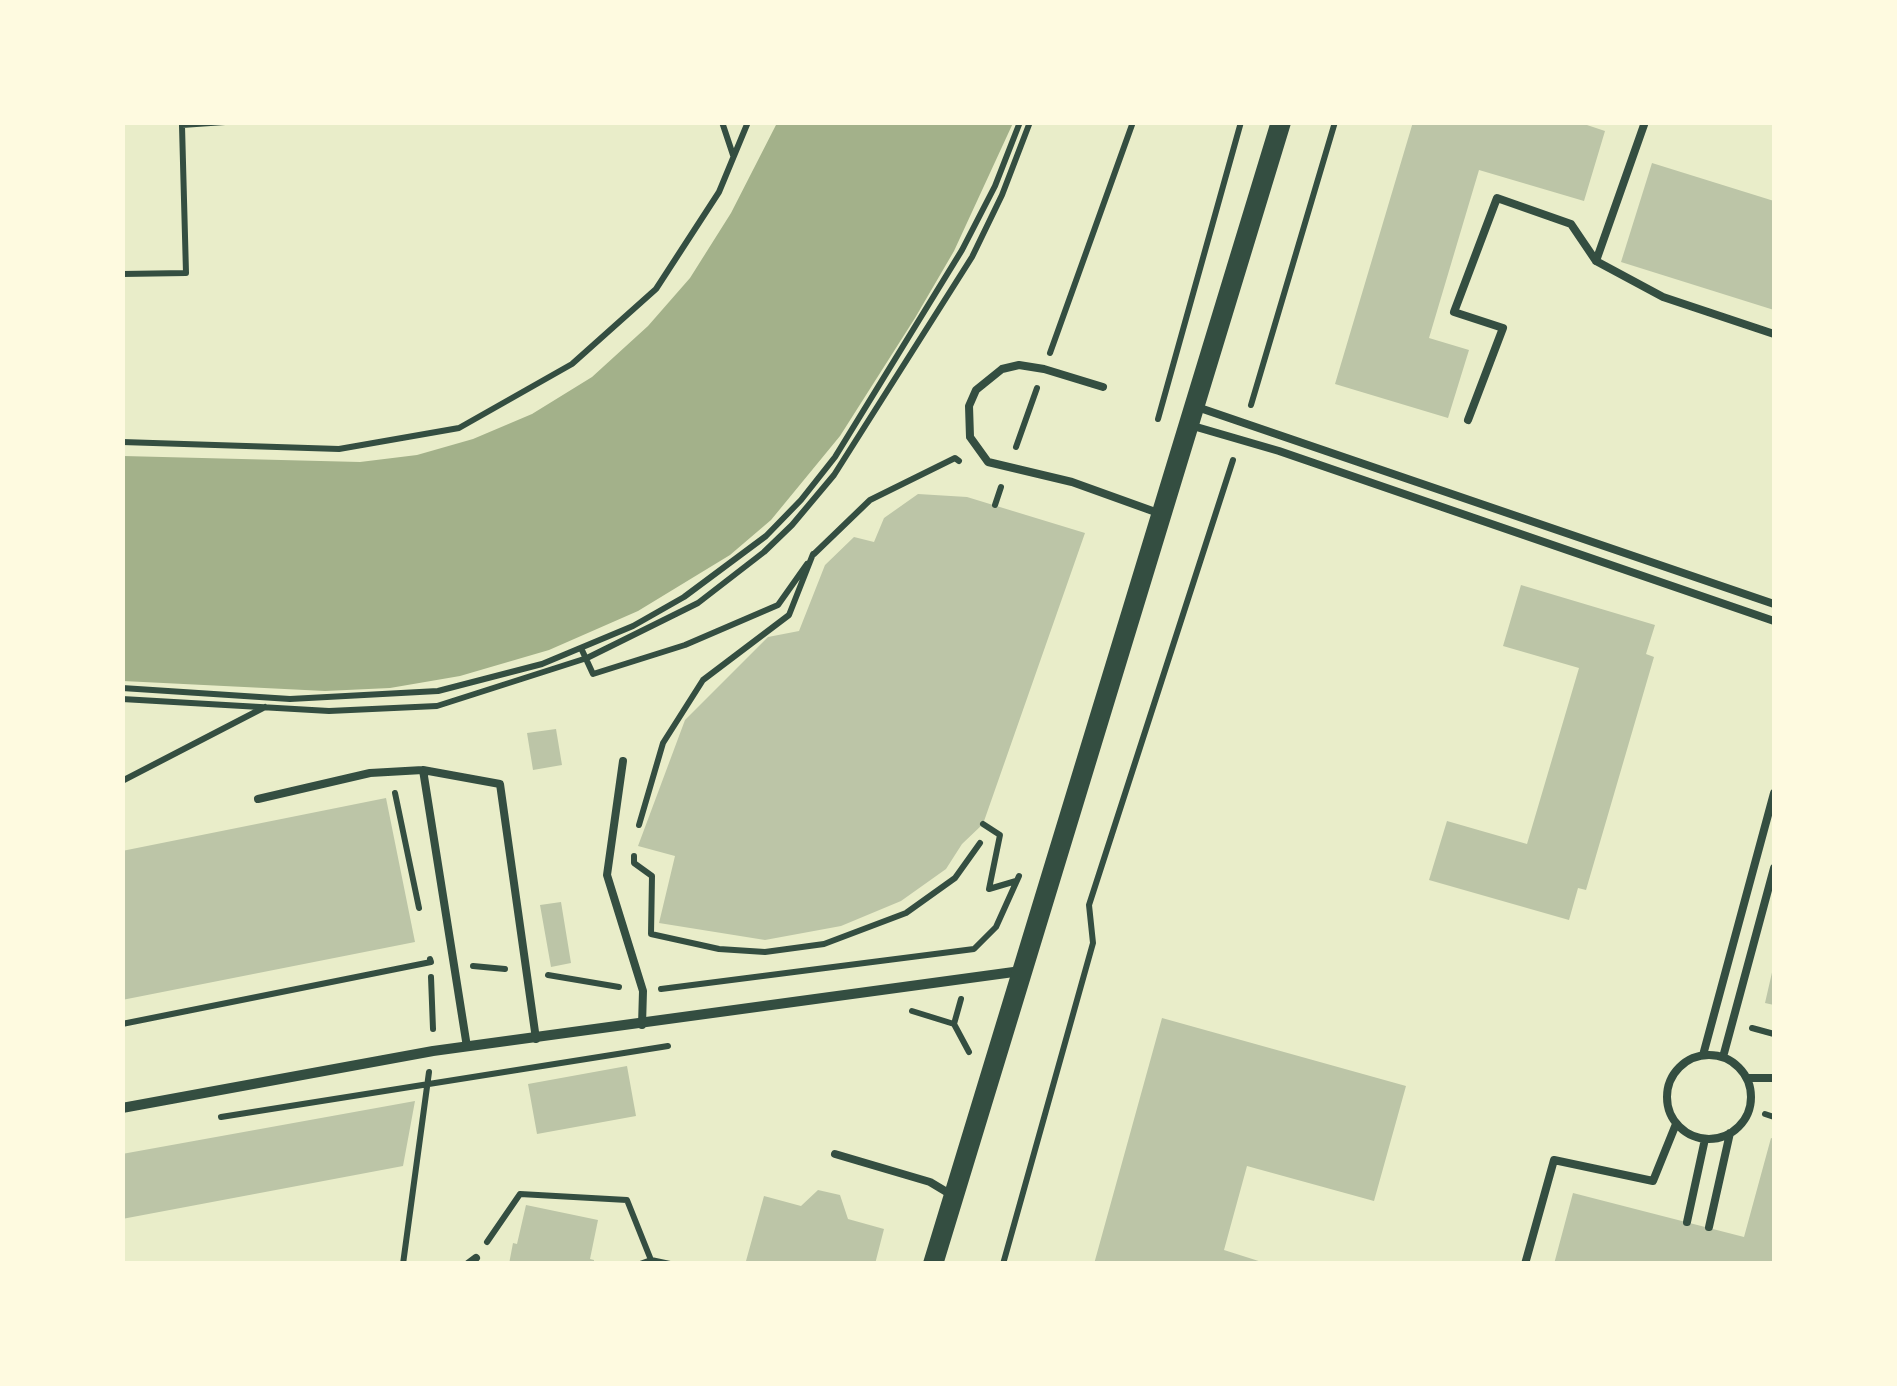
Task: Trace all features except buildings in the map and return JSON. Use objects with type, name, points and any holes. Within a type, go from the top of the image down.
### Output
[{"type":"main road","points":[[934,1264],[1281,122]]},
{"type":"street","points":[[122,1108],[433,1051],[1022,971]]},
{"type":"lane","points":[[1596,261],[1645,122]]},
{"type":"lane","points":[[1468,420],[1503,328],[1454,312],[1496,198],[1571,224],[1596,261],[1663,296],[1774,334]]},
{"type":"lane","points":[[1103,388],[1044,368],[1019,365],[1002,369],[976,390],[969,406],[970,437],[988,462],[1072,482],[1161,514]]},
{"type":"lane","points":[[1191,416],[1245,422],[1774,604]]},
{"type":"lane","points":[[1191,416],[1240,440],[1774,621]]},
{"type":"lane","points":[[624,761],[607,874],[644,991],[642,1025]]},
{"type":"lane","points":[[423,770],[467,1047]]},
{"type":"lane","points":[[258,799],[370,774],[423,770],[500,784],[536,1039]]},
{"type":"lane","points":[[1704,1055],[1774,793]]},
{"type":"lane","points":[[1723,1057],[1774,868]]},
{"type":"lane","points":[[1709,1228],[1730,1133],[1747,1115],[1747,1078],[1723,1057],[1704,1055],[1680,1065],[1672,1075],[1666,1100],[1676,1124],[1694,1137],[1730,1133]]},
{"type":"lane","points":[[1747,1078],[1774,1078]]},
{"type":"lane","points":[[1525,1264],[1554,1160],[1654,1181],[1676,1124]]},
{"type":"lane","points":[[1687,1222],[1705,1138]]},
{"type":"lane","points":[[836,1154],[930,1182],[954,1196]]},
{"type":"path","points":[[122,274],[186,273],[182,124],[225,122]]},
{"type":"path","points":[[722,122],[734,156]]},
{"type":"path","points":[[122,442],[339,449],[459,428],[572,364],[656,289],[719,192],[748,122]]},
{"type":"path","points":[[122,688],[290,699],[438,691],[542,664],[633,626],[727,568],[766,536],[835,457],[936,296],[995,186],[1020,122]]},
{"type":"path","points":[[122,699],[329,711],[437,706],[587,658],[698,603],[764,552],[834,475],[972,257],[1002,196],[1030,122]]},
{"type":"path","points":[[1008,468],[1133,122]]},
{"type":"path","points":[[1245,422],[1336,122]]},
{"type":"path","points":[[1002,1264],[1093,943],[1089,905],[1240,440]]},
{"type":"path","points":[[581,648],[593,674],[686,645],[778,605],[814,554],[852,514],[895,486],[922,477],[955,458],[966,466]]},
{"type":"path","points":[[990,479],[1003,482],[996,504]]},
{"type":"path","points":[[636,834],[663,744],[703,680],[789,616],[814,554]]},
{"type":"path","points":[[122,781],[265,707],[290,699]]},
{"type":"path","points":[[391,772],[423,924]]},
{"type":"path","points":[[966,1065],[969,1053],[954,1024],[974,949],[996,926],[1017,881],[988,889],[1000,835],[982,824]]},
{"type":"path","points":[[633,844],[634,863],[652,876],[651,934],[719,949],[765,952],[824,944],[906,913],[955,878],[980,843]]},
{"type":"path","points":[[427,943],[433,1051]]},
{"type":"path","points":[[122,1024],[431,962],[527,972],[644,991],[974,949]]},
{"type":"path","points":[[899,1008],[954,1024]]},
{"type":"path","points":[[218,1117],[682,1044]]},
{"type":"path","points":[[403,1264],[426,1086]]},
{"type":"path","points":[[1766,1114],[1774,1117]]},
{"type":"path","points":[[472,1261],[520,1194],[627,1200],[651,1260]]},
{"type":"path","points":[[640,1264],[651,1260],[670,1264]]},
{"type":"shaded area","points":[[777,123],[1013,123],[954,251],[840,436],[771,520],[730,555],[638,611],[549,650],[460,676],[390,688],[325,691],[123,681],[123,456],[360,462],[417,455],[473,439],[532,414],[592,377],[648,326],[690,278],[731,213]]}]
